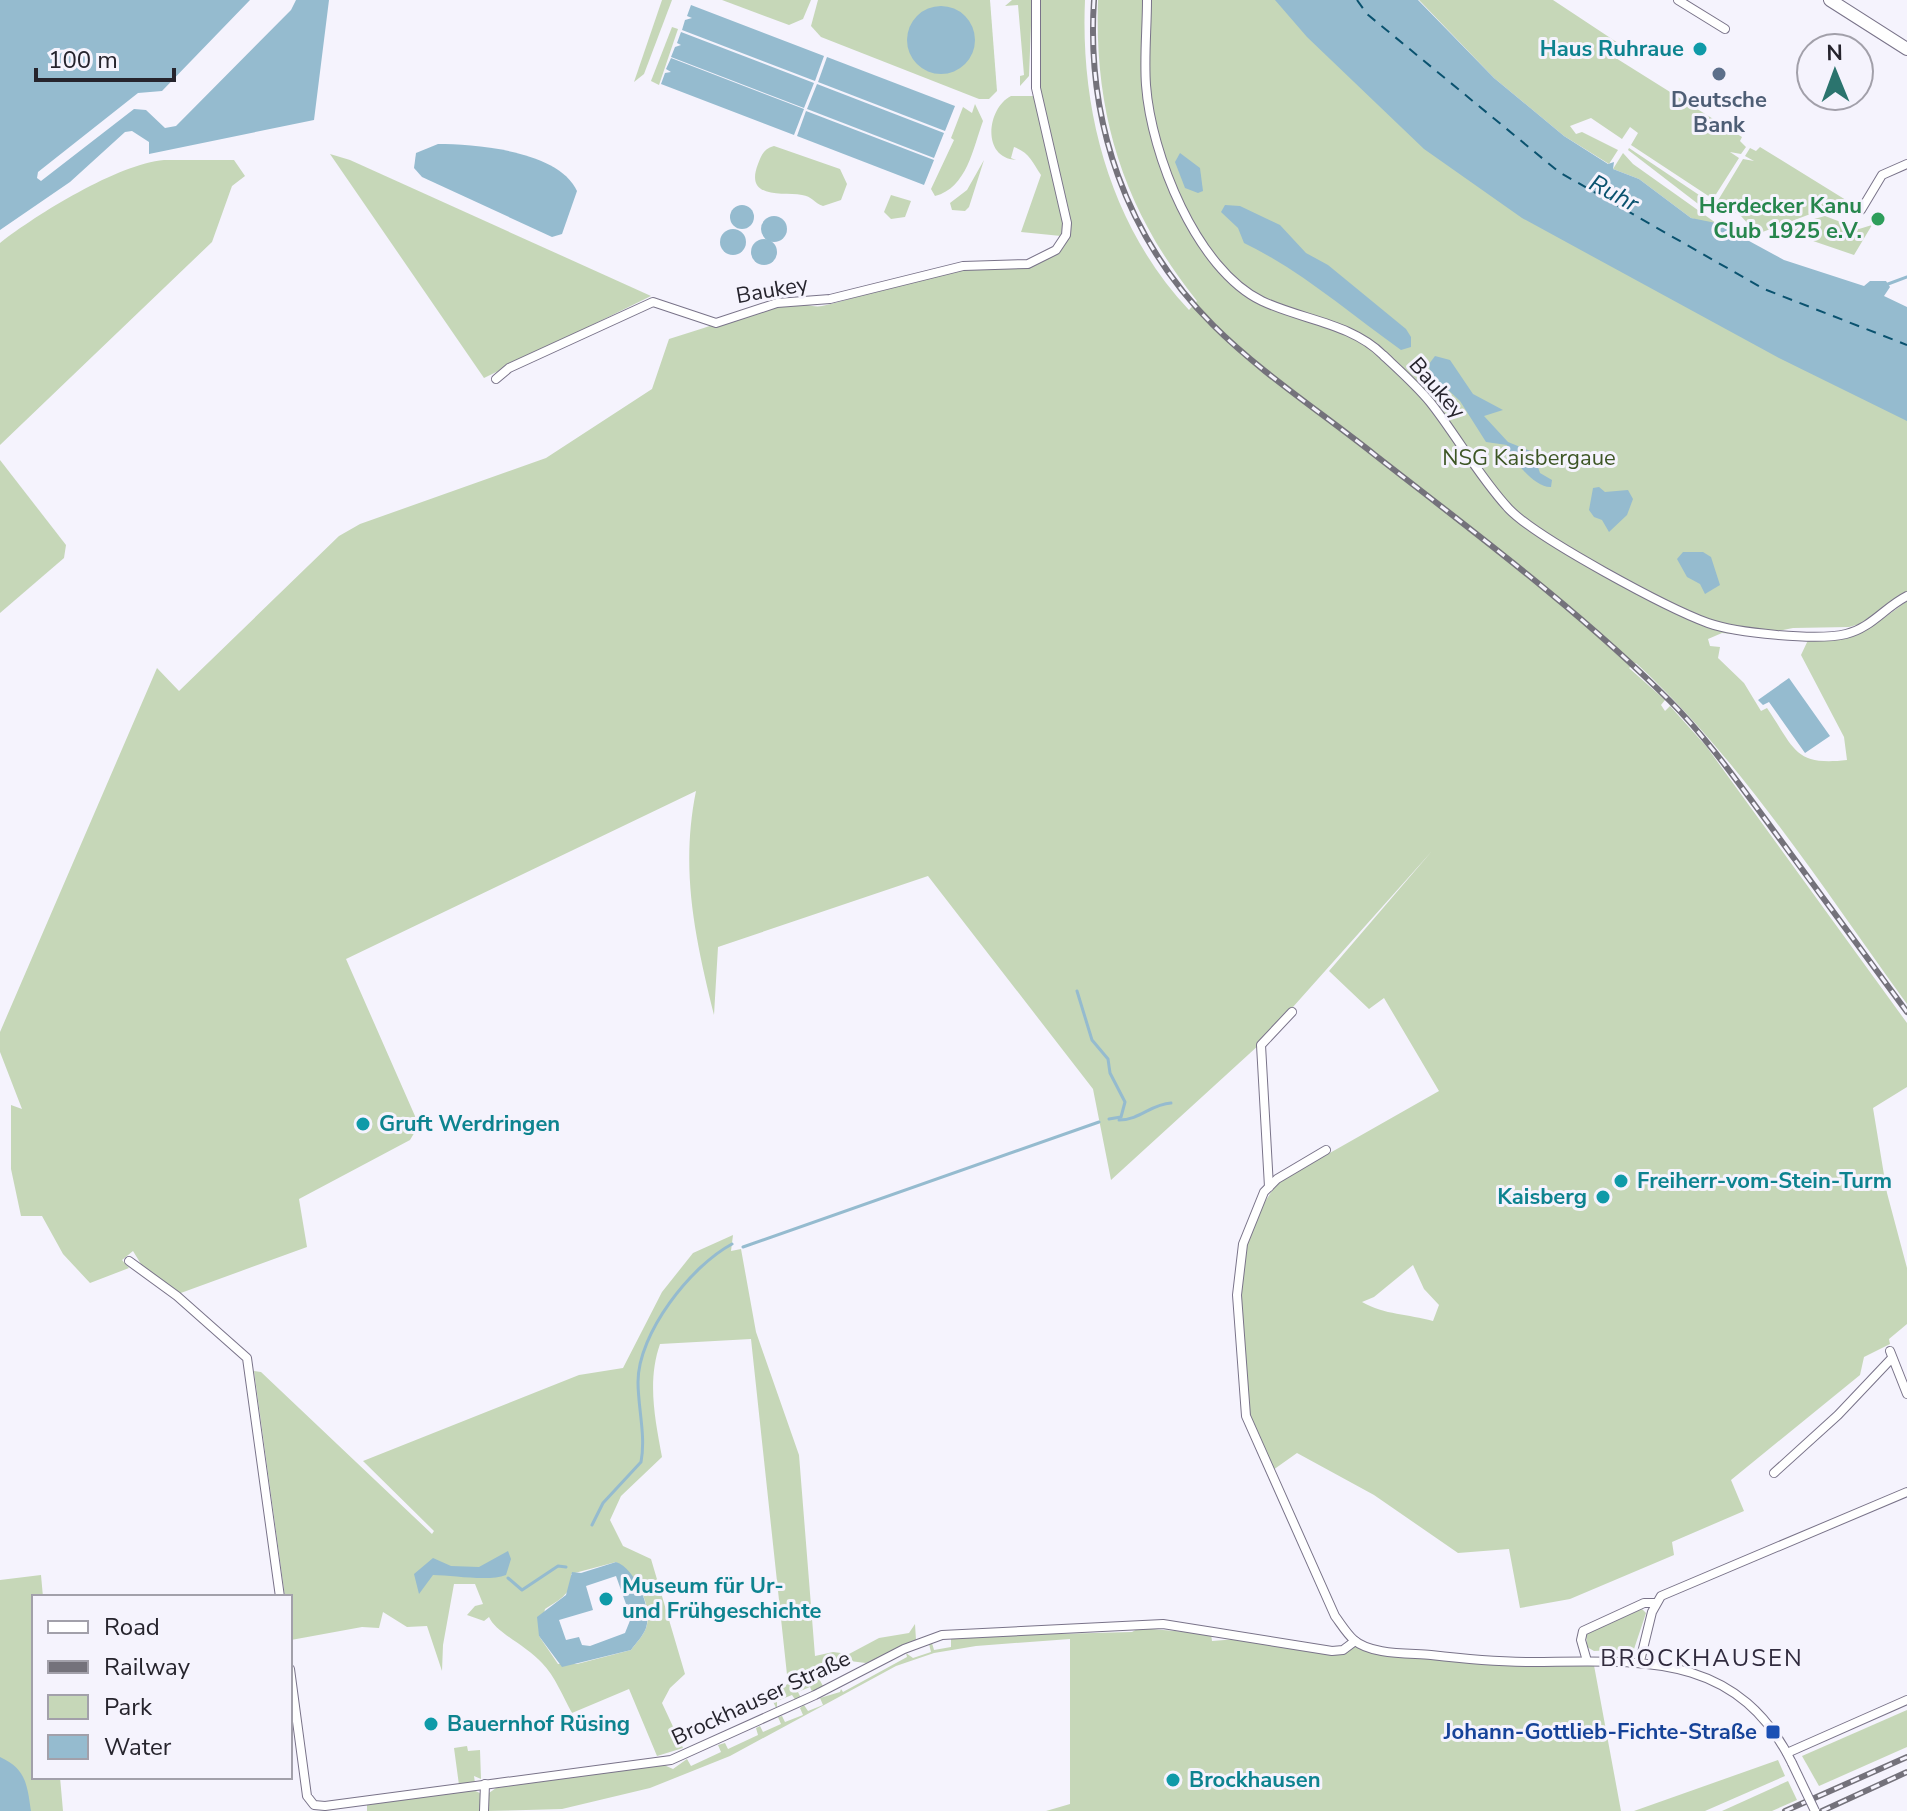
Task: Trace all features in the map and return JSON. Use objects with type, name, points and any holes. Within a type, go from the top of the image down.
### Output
[{"type":"main road","points":[[1830,0],[1907,49]]},
{"type":"street","name":"Baukey","points":[[496,379],[509,368],[646,303],[663,302],[706,323],[716,323],[777,303],[830,299],[963,266],[1028,264],[1056,250],[1066,235],[1067,223],[1036,88],[1036,0]]},
{"type":"street","name":"Baukey","points":[[1147,0],[1146,85],[1159,152],[1185,215],[1208,249],[1246,292],[1339,328],[1379,351],[1428,400],[1509,509],[1532,527],[1669,605],[1708,623],[1732,629],[1844,635],[1866,627],[1907,596]]},
{"type":"street","points":[[1678,0],[1725,29]]},
{"type":"street","points":[[1861,210],[1882,175],[1907,164]]},
{"type":"street","points":[[1269,1187],[1261,1045],[1292,1012]]},
{"type":"street","points":[[1326,1150],[1269,1187],[1249,1225],[1240,1266],[1238,1324],[1246,1416],[1327,1599],[1355,1641],[1392,1651],[1472,1659],[1640,1661],[1690,1671],[1719,1683],[1744,1699],[1787,1753],[1815,1811]]},
{"type":"street","points":[[129,1261],[177,1296],[247,1358],[280,1595]]},
{"type":"street","points":[[1774,1473],[1838,1415],[1891,1355],[1907,1394]]},
{"type":"street","points":[[1640,1661],[1655,1603],[1661,1596],[1907,1492]]},
{"type":"street","points":[[1587,1661],[1581,1640],[1583,1631],[1644,1603],[1655,1603]]},
{"type":"street","name":"Brockhauser Straße","points":[[292,1684],[307,1796],[314,1805],[671,1760],[815,1695],[904,1649],[942,1635],[1163,1624],[1332,1651],[1343,1650],[1355,1641]]},
{"type":"street","points":[[1787,1753],[1907,1700]]},
{"type":"street","points":[[484,1811],[485,1784]]},
{"type":"green space","points":[[662,0],[672,0],[644,74],[634,82]]},
{"type":"green space","points":[[722,0],[811,0],[803,19],[789,25]]},
{"type":"green space","points":[[818,0],[990,0],[997,91],[989,99],[979,99],[821,37],[811,26]]},
{"type":"green space","points":[[1012,0],[1032,0],[1029,76],[1020,86],[1020,76],[1024,75],[1018,5],[1005,6]]},
{"type":"green space","name":"NSG Kaisbergaue","points":[[1041,0],[1085,0],[1088,84],[1106,166],[1120,205],[1139,242],[1189,310],[1197,301],[1150,231],[1118,158],[1101,82],[1098,0],[1302,0],[1907,411],[1907,592],[1860,624],[1849,627],[1793,628],[1754,636],[1722,633],[1708,639],[1710,646],[1720,647],[1718,658],[1744,683],[1761,711],[1767,708],[1798,752],[1816,760],[1847,760],[1844,737],[1801,655],[1809,638],[1839,637],[1862,630],[1907,601],[1907,1004],[1746,783],[1675,701],[1636,663],[1629,668],[1665,700],[1661,705],[1665,711],[1670,706],[1706,746],[1907,1023],[1907,1087],[1873,1108],[1887,1193],[1907,1268],[1907,1324],[1889,1339],[1890,1344],[1864,1357],[1860,1375],[1731,1480],[1744,1511],[1672,1542],[1674,1555],[1570,1599],[1520,1608],[1509,1549],[1458,1553],[1374,1495],[1297,1453],[1273,1470],[1247,1416],[1238,1295],[1250,1225],[1277,1183],[1439,1091],[1384,998],[1369,1009],[1329,971],[1432,851],[1260,1044],[1111,1180],[1093,1089],[928,876],[718,947],[714,1015],[692,903],[689,848],[696,791],[346,959],[415,1116],[416,1130],[410,1140],[299,1199],[307,1247],[178,1294],[141,1264],[133,1251],[122,1260],[129,1268],[90,1283],[63,1254],[42,1216],[21,1216],[11,1169],[11,1105],[22,1109],[0,1052],[0,1032],[157,668],[179,691],[339,536],[360,524],[546,458],[652,389],[669,339],[776,307],[796,304],[822,306],[945,271],[1021,266],[1043,261],[1059,246],[1069,211],[1039,86]],"holes":[[[1413,1265],[1424,1289],[1439,1305],[1433,1321],[1388,1312],[1362,1302],[1374,1297]]]},
{"type":"green space","points":[[1419,0],[1553,0],[1618,43],[1611,55],[1742,137],[1740,141],[1746,147],[1741,154],[1730,152],[1739,158],[1713,199],[1631,145],[1638,133],[1630,127],[1622,139],[1591,118],[1570,126],[1576,134],[1582,132],[1618,150],[1609,164],[1564,136],[1494,78]]},
{"type":"green space","points":[[672,27],[678,29],[659,85],[651,81]]},
{"type":"green space","points":[[1011,96],[1035,96],[1064,218],[1061,236],[1021,232],[1041,175],[1024,152],[1014,147],[1011,158],[1016,160],[1005,157],[997,151],[993,142],[993,121],[1003,102]]},
{"type":"green space","points":[[975,104],[983,121],[967,166],[955,185],[935,196],[931,189],[954,140],[951,138],[963,107],[972,113]]},
{"type":"green space","points":[[774,146],[840,169],[847,184],[841,200],[823,206],[805,196],[761,189],[756,184],[755,176],[758,164],[764,152]]},
{"type":"green space","points":[[1760,147],[1856,207],[1820,206],[1821,210],[1757,234],[1741,216],[1717,202],[1743,159],[1754,161],[1745,156],[1750,148],[1756,151]]},
{"type":"green space","points":[[1628,150],[1711,203],[1706,210]]},
{"type":"green space","points":[[1623,153],[1633,164],[1723,228],[1691,218],[1639,179],[1613,169]]},
{"type":"green space","points":[[330,154],[350,160],[651,296],[484,378]]},
{"type":"green space","points":[[164,160],[234,160],[245,176],[232,186],[212,242],[0,445],[0,243],[56,205],[102,180]]},
{"type":"green space","points":[[984,160],[969,207],[965,211],[952,210],[950,203],[967,190]]},
{"type":"green space","points":[[891,195],[911,201],[905,217],[891,219],[884,212]]},
{"type":"green space","points":[[1825,216],[1859,229],[1872,225],[1854,255],[1778,229]]},
{"type":"green space","points":[[0,460],[66,545],[64,558],[0,613]]},
{"type":"green space","points":[[733,1235],[731,1251],[741,1249],[756,1332],[799,1455],[815,1656],[833,1652],[849,1654],[879,1638],[909,1633],[915,1624],[916,1640],[866,1663],[825,1658],[816,1673],[824,1688],[813,1694],[810,1687],[798,1692],[801,1698],[796,1701],[792,1695],[777,1701],[777,1710],[769,1693],[788,1684],[751,1339],[660,1344],[653,1386],[662,1457],[621,1496],[610,1520],[623,1546],[651,1559],[685,1674],[670,1688],[662,1703],[683,1748],[657,1756],[629,1689],[572,1713],[551,1674],[536,1657],[492,1623],[489,1617],[484,1621],[467,1615],[475,1606],[483,1604],[475,1584],[454,1584],[443,1645],[442,1671],[427,1626],[407,1627],[383,1612],[379,1628],[362,1627],[292,1640],[292,1595],[285,1595],[254,1371],[261,1372],[432,1534],[434,1531],[363,1461],[579,1375],[623,1368],[662,1292],[693,1253]],"holes":[[[616,1562],[641,1590],[648,1619],[646,1628],[631,1650],[577,1664],[558,1664],[539,1636],[545,1609],[568,1591],[571,1574]]]},
{"type":"green space","points":[[41,1575],[43,1595],[32,1595],[32,1779],[60,1779],[63,1811],[0,1811],[0,1580]]},
{"type":"green space","points":[[1642,1609],[1646,1613],[1634,1649],[1594,1651],[1587,1647],[1586,1633]]},
{"type":"green space","points":[[1139,1628],[1211,1634],[1212,1641],[1250,1638],[1332,1651],[1355,1641],[1378,1649],[1438,1657],[1593,1660],[1621,1811],[1046,1811],[1070,1804],[1070,1639],[976,1646],[934,1653],[896,1666],[730,1756],[650,1788],[562,1809],[487,1811],[489,1793],[496,1788],[664,1765],[673,1769],[687,1759],[691,1766],[721,1752],[718,1745],[725,1743],[728,1749],[758,1735],[756,1728],[760,1726],[763,1732],[781,1724],[778,1717],[782,1716],[785,1722],[803,1715],[800,1708],[804,1705],[808,1711],[823,1705],[820,1698],[841,1689],[843,1692],[907,1657],[906,1653],[913,1658],[931,1652],[929,1644],[932,1643],[934,1650],[951,1647],[951,1638],[1132,1632]]},
{"type":"green space","points":[[1907,1710],[1907,1747],[1819,1786],[1802,1756]]},
{"type":"green space","points":[[467,1746],[468,1751],[480,1750],[481,1779],[474,1776],[475,1783],[459,1785],[454,1748]]},
{"type":"green space","points":[[1778,1760],[1785,1776],[1705,1811],[1634,1811]]},
{"type":"green space","points":[[1788,1781],[1797,1800],[1772,1811],[1722,1811]]},
{"type":"green space","points":[[473,1790],[480,1793],[480,1811],[367,1811],[367,1805]]},
{"type":"water","points":[[0,0],[250,0],[162,91],[138,93],[38,172],[37,178],[41,181],[134,109],[146,110],[165,128],[176,126],[291,10],[296,0],[329,0],[314,120],[149,154],[149,142],[132,131],[125,132],[70,182],[0,230]]},
{"type":"water","name":"Ruhr","points":[[1275,0],[1418,0],[1494,78],[1564,136],[1608,164],[1614,162],[1613,169],[1639,179],[1691,218],[1716,223],[1784,260],[1864,286],[1870,281],[1886,281],[1890,287],[1884,296],[1907,307],[1907,421],[1779,358],[1522,218],[1424,149],[1307,37]]},
{"type":"water","points":[[691,5],[824,56],[815,81],[682,30],[685,20],[692,18],[687,16]]},
{"type":"water","points":[[948,6],[969,21],[975,40],[973,53],[965,64],[948,74],[934,74],[917,64],[909,53],[907,33],[917,16],[928,8]]},
{"type":"water","points":[[681,32],[814,83],[804,108],[671,57],[675,47],[681,45],[677,43]]},
{"type":"water","points":[[827,57],[955,106],[945,131],[818,82]]},
{"type":"water","points":[[671,58],[804,109],[794,135],[661,84],[665,73],[671,72],[666,69]]},
{"type":"water","points":[[817,84],[944,133],[934,158],[807,109]]},
{"type":"water","points":[[806,111],[934,160],[924,185],[797,136]]},
{"type":"water","points":[[438,144],[515,152],[553,167],[567,177],[577,191],[562,234],[552,237],[422,177],[414,168],[416,153]]},
{"type":"water","points":[[1180,153],[1200,168],[1203,191],[1198,193],[1185,188],[1175,162]]},
{"type":"water","points":[[742,205],[751,208],[754,217],[751,226],[742,229],[733,226],[730,217],[733,208]]},
{"type":"water","points":[[1225,205],[1240,206],[1280,225],[1306,253],[1328,265],[1406,329],[1411,337],[1411,347],[1401,350],[1305,279],[1244,243],[1238,228],[1221,212]]},
{"type":"water","points":[[774,216],[783,220],[787,229],[783,238],[774,242],[765,238],[761,229],[765,220]]},
{"type":"water","points":[[733,229],[742,233],[746,242],[742,251],[733,255],[724,251],[720,242],[724,233]]},
{"type":"water","points":[[764,239],[773,243],[777,252],[773,261],[764,265],[755,261],[751,252],[755,243]]},
{"type":"water","points":[[1435,356],[1450,360],[1473,394],[1503,410],[1484,416],[1508,442],[1533,452],[1540,473],[1552,480],[1551,487],[1538,483],[1525,472],[1507,445],[1486,442],[1460,401],[1430,373],[1429,364]]},
{"type":"water","points":[[1599,487],[1605,492],[1628,490],[1633,499],[1627,515],[1609,532],[1602,520],[1594,517],[1589,510],[1593,488]]},
{"type":"water","points":[[1683,552],[1703,552],[1711,557],[1720,585],[1705,594],[1700,584],[1687,577],[1677,559]]},
{"type":"water","points":[[1789,678],[1830,736],[1805,753],[1769,702],[1763,705],[1758,700]]},
{"type":"water","points":[[508,1551],[511,1559],[506,1575],[480,1578],[433,1575],[419,1594],[414,1574],[433,1558],[451,1566],[479,1567]]},
{"type":"water","points":[[616,1562],[623,1566],[641,1590],[648,1620],[631,1650],[562,1667],[539,1636],[537,1617],[566,1595],[572,1572],[581,1573]],"holes":[[[616,1576],[631,1618],[625,1633],[590,1646],[582,1645],[579,1637],[566,1640],[559,1620],[593,1610],[586,1586]]]},
{"type":"water","points":[[0,1757],[24,1778],[31,1811],[0,1811]]},
{"type":"waterway","points":[[1888,284],[1907,277]]},
{"type":"waterway","points":[[1077,991],[1092,1040],[1108,1059],[1110,1073],[1125,1102],[1121,1117],[1109,1119]]},
{"type":"waterway","points":[[1119,1120],[1171,1103]]},
{"type":"waterway","points":[[743,1247],[1099,1122]]},
{"type":"waterway","points":[[592,1525],[603,1503],[641,1462],[643,1442],[638,1382],[647,1343],[684,1284],[716,1254],[732,1244]]},
{"type":"waterway","points":[[508,1578],[522,1590],[558,1566],[566,1567]]},
{"type":"ferry route","points":[[1357,0],[1367,14],[1559,172],[1764,289],[1907,345]]},
{"type":"railway","points":[[1094,0],[1093,45],[1105,133],[1135,216],[1157,255],[1183,291],[1213,325],[1251,360],[1526,574],[1600,636],[1670,701],[1723,762],[1907,1012]]},
{"type":"railway","points":[[1785,1811],[1907,1757]]},
{"type":"railway","points":[[1822,1811],[1907,1772]]},
{"type":"place","name":"Haus Ruhraue","points":[[1700,49]]},
{"type":"place","name":"Deutsche Bank","points":[[1719,74]]},
{"type":"place","name":"Herdecker Kanu Club 1925 e.V.","points":[[1878,219]]},
{"type":"place","name":"Gruft Werdringen","points":[[363,1124]]},
{"type":"place","name":"Freiherr-vom-Stein-Turm","points":[[1621,1181]]},
{"type":"place","name":"Kaisberg","points":[[1603,1197]]},
{"type":"place","name":"Museum für Ur- und Frühgeschichte","points":[[606,1599]]},
{"type":"place","name":"Bauernhof Rüsing","points":[[431,1724]]},
{"type":"place","name":"Johann-Gottlieb-Fichte-Straße","points":[[1773,1732]]},
{"type":"place","name":"Brockhausen","points":[[1173,1780]]},
{"type":"district","name":"BROCKHAUSEN","points":[[1702,1658]]}]
